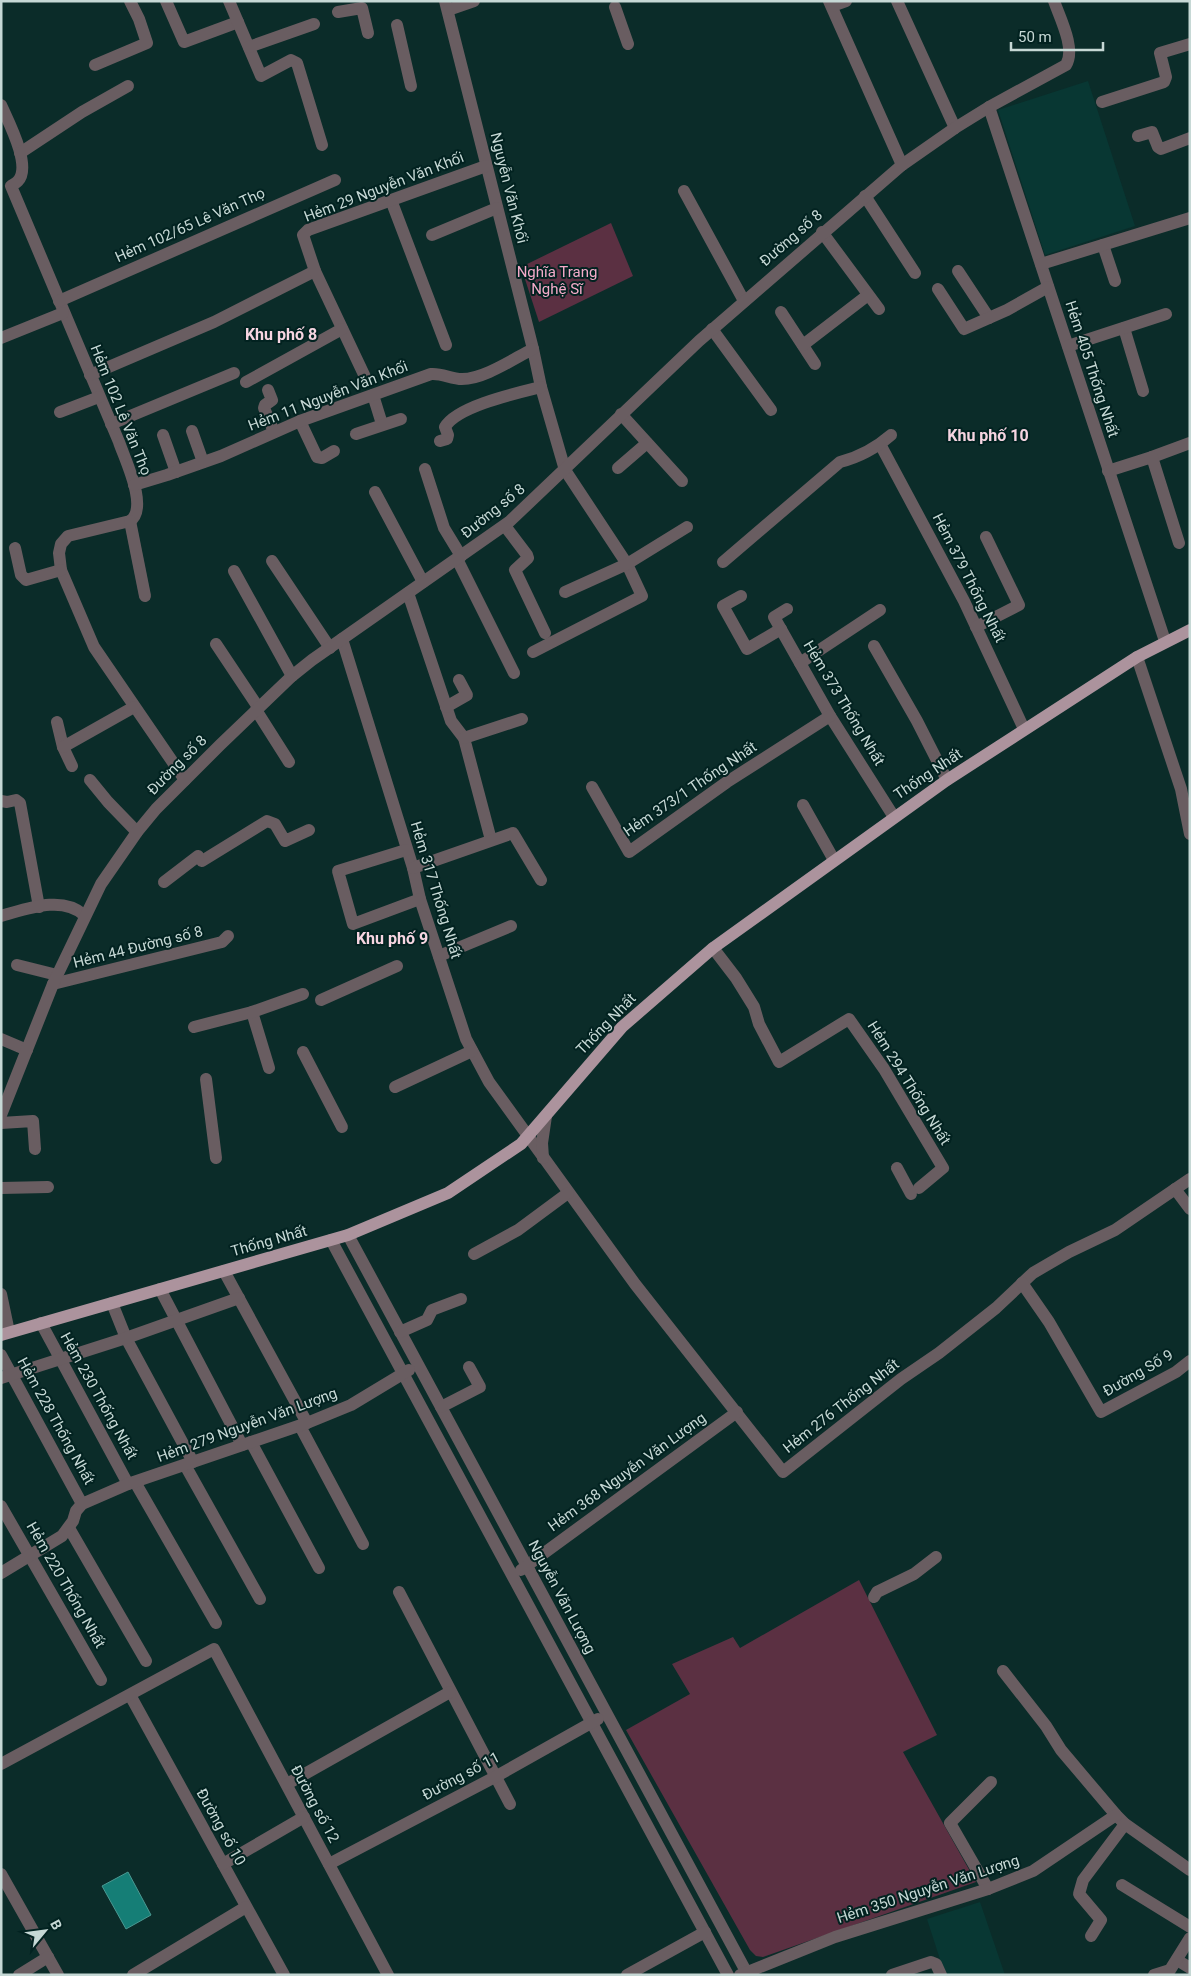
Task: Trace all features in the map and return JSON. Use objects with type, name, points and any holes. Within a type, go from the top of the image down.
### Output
[{"type":"main road","name":"Thống Nhất","points":[[5,1333],[348,1235],[448,1193],[502,1158],[529,1137],[622,1027],[713,948],[947,780],[1137,657],[1165,641],[1190,630]]},
{"type":"street","points":[[95,65],[147,43],[139,19],[130,1]]},
{"type":"street","points":[[166,1],[184,42],[238,22]]},
{"type":"street","points":[[229,1],[261,76],[291,60],[297,63],[322,145]]},
{"type":"street","points":[[447,5],[474,1]]},
{"type":"street","points":[[846,1],[830,4],[902,165]]},
{"type":"street","points":[[897,1],[955,128]]},
{"type":"street","name":"Đường số 8","points":[[1,1115],[55,980],[84,915],[101,884],[137,832],[185,780],[292,676],[505,526],[712,329],[822,232],[902,165],[989,107],[1066,65],[1070,60],[1070,49],[1054,1]]},
{"type":"street","name":"Nguyễn Văn Khối","points":[[447,5],[533,349],[540,387],[565,470],[627,564],[642,595],[642,598],[533,652]]},
{"type":"street","points":[[615,7],[628,44]]},
{"type":"street","points":[[338,12],[362,8],[368,33]]},
{"type":"street","points":[[249,48],[314,24]]},
{"type":"street","points":[[397,25],[411,86]]},
{"type":"street","points":[[1102,102],[1164,82],[1166,77],[1160,53],[1190,44]]},
{"type":"street","points":[[20,153],[82,112],[128,86]]},
{"type":"street","name":"Hẻm 102 Lê Văn Thọ","points":[[1,105],[23,160],[19,181],[6,188],[61,307],[111,424],[134,485],[138,510],[130,522]]},
{"type":"street","name":"Hẻm 405 Thống Nhất","points":[[989,107],[1165,641]]},
{"type":"street","points":[[1138,136],[1152,132],[1158,147],[1161,149],[1190,138]]},
{"type":"street","name":"Hẻm 29 Nguyễn Văn Khối","points":[[367,380],[315,271],[303,235],[308,230],[486,166]]},
{"type":"street","name":"Hẻm 102/65 Lê Văn Thọ","points":[[1,338],[61,307],[335,180]]},
{"type":"street","points":[[684,191],[744,301]]},
{"type":"street","points":[[865,196],[915,273]]},
{"type":"street","points":[[391,200],[446,345]]},
{"type":"street","points":[[432,235],[497,208]]},
{"type":"street","points":[[1041,264],[1190,218]]},
{"type":"street","points":[[822,232],[879,309]]},
{"type":"street","points":[[1103,245],[1115,280]]},
{"type":"street","points":[[90,375],[214,322],[315,271]]},
{"type":"street","points":[[958,271],[989,318]]},
{"type":"street","points":[[938,289],[964,329],[1048,287]]},
{"type":"street","points":[[803,345],[868,295]]},
{"type":"street","points":[[780,312],[815,364]]},
{"type":"street","points":[[1068,346],[1166,314]]},
{"type":"street","points":[[1124,328],[1142,391]]},
{"type":"street","points":[[246,382],[342,329]]},
{"type":"street","points":[[712,329],[771,410]]},
{"type":"street","name":"Hẻm 11 Nguyễn Văn Khối","points":[[134,485],[203,462],[300,421],[431,374],[460,379],[472,378],[533,349]]},
{"type":"street","points":[[111,424],[234,373]]},
{"type":"street","points":[[440,441],[446,439],[448,435],[445,427],[455,416],[501,397],[540,387]]},
{"type":"street","points":[[268,390],[272,400],[265,404],[264,408],[274,432]]},
{"type":"street","points":[[373,395],[382,424]]},
{"type":"street","points":[[60,412],[99,397]]},
{"type":"street","points":[[621,414],[682,481]]},
{"type":"street","points":[[356,434],[401,419]]},
{"type":"street","points":[[300,421],[317,457],[322,458],[334,451]]},
{"type":"street","points":[[192,431],[203,462]]},
{"type":"street","points":[[163,434],[176,472]]},
{"type":"street","points":[[723,562],[840,462],[858,458],[891,435]]},
{"type":"street","points":[[618,468],[646,443]]},
{"type":"street","points":[[1108,471],[1190,443]]},
{"type":"street","name":"Hẻm 379 Thống Nhất","points":[[880,444],[964,601],[1024,729]]},
{"type":"street","points":[[1152,457],[1179,543]]},
{"type":"street","points":[[424,470],[444,528],[514,672]]},
{"type":"street","points":[[375,492],[423,582]]},
{"type":"street","points":[[146,596],[130,522],[68,536],[61,544],[59,553],[61,570],[94,647],[185,780]]},
{"type":"street","points":[[505,526],[527,555],[526,562],[515,570],[545,634]]},
{"type":"street","points":[[565,592],[627,564],[687,527]]},
{"type":"street","points":[[976,627],[1019,605],[986,536]]},
{"type":"street","points":[[15,548],[21,575],[26,580],[61,570]]},
{"type":"street","points":[[272,561],[330,648]]},
{"type":"street","points":[[234,571],[292,676]]},
{"type":"street","points":[[408,593],[451,721],[464,738],[491,840]]},
{"type":"street","points":[[741,596],[723,606],[747,649],[781,629],[774,617],[787,609]]},
{"type":"street","points":[[800,663],[880,610]]},
{"type":"street","name":"Hẻm 373 Thống Nhất","points":[[781,629],[830,716],[894,817]]},
{"type":"street","name":"Hẻm 317 Thống Nhất","points":[[342,639],[413,868],[420,899],[466,1039],[489,1082],[529,1137]]},
{"type":"street","points":[[216,644],[289,762]]},
{"type":"street","points":[[874,646],[918,721],[947,780]]},
{"type":"street","points":[[1137,657],[1181,789],[1190,834]]},
{"type":"street","points":[[446,707],[467,695],[459,680]]},
{"type":"street","points":[[63,747],[134,707]]},
{"type":"street","name":"Hẻm 373/1 Thống Nhất","points":[[592,787],[629,852],[727,782],[830,716]]},
{"type":"street","points":[[464,738],[522,719]]},
{"type":"street","points":[[57,722],[63,747],[72,766]]},
{"type":"street","points":[[90,780],[137,832]]},
{"type":"street","points":[[1,801],[16,800],[20,803],[38,907]]},
{"type":"street","points":[[803,805],[834,860]]},
{"type":"street","points":[[164,882],[200,858],[267,821],[274,824],[285,841],[310,830]]},
{"type":"street","points":[[413,868],[513,833],[542,880]]},
{"type":"street","points":[[406,850],[338,871],[353,924],[420,899]]},
{"type":"street","points":[[1,916],[38,907],[66,905],[77,908],[84,915]]},
{"type":"street","points":[[439,956],[511,926]]},
{"type":"street","name":"Hẻm 44 Đường số 8","points":[[55,980],[222,942],[228,936]]},
{"type":"street","name":"Hẻm 294 Thống Nhất","points":[[713,948],[736,978],[754,1007],[759,1024],[779,1062],[849,1018],[884,1069],[943,1168],[915,1191],[897,1168]]},
{"type":"street","points":[[17,966],[55,980]]},
{"type":"street","points":[[321,1000],[397,966]]},
{"type":"street","points":[[194,1027],[252,1012],[302,994]]},
{"type":"street","points":[[252,1012],[268,1068]]},
{"type":"street","points":[[1,1039],[27,1050]]},
{"type":"street","points":[[395,1087],[472,1051]]},
{"type":"street","points":[[303,1052],[342,1127]]},
{"type":"street","points":[[206,1079],[216,1158]]},
{"type":"street","points":[[516,1120],[532,1123],[546,1116]]},
{"type":"street","points":[[543,1158],[542,1143],[546,1116]]},
{"type":"street","points":[[1,1123],[33,1121],[35,1149]]},
{"type":"street","name":"Hẻm 276 Thống Nhất","points":[[529,1137],[635,1284],[783,1472],[901,1379],[939,1353],[996,1308],[1033,1273],[1069,1252],[1123,1225],[1190,1180]]},
{"type":"street","points":[[1,1188],[48,1187]]},
{"type":"street","points":[[1175,1189],[1190,1209]]},
{"type":"street","points":[[474,1254],[518,1230],[568,1193]]},
{"type":"street","name":"Nguyễn Văn Lượng","points":[[348,1235],[607,1714],[744,1974]]},
{"type":"street","points":[[331,1240],[728,1975]]},
{"type":"street","points":[[224,1271],[304,1424],[363,1544]]},
{"type":"street","name":"Đường Số 9","points":[[1022,1284],[1049,1322],[1101,1412],[1176,1372],[1190,1361]]},
{"type":"street","points":[[160,1289],[246,1444],[319,1568]]},
{"type":"street","points":[[1,1294],[5,1333]]},
{"type":"street","points":[[6,1377],[126,1338],[239,1298]]},
{"type":"street","points":[[400,1332],[427,1320],[432,1310],[461,1299]]},
{"type":"street","points":[[112,1303],[126,1338],[260,1599]]},
{"type":"street","name":"Hẻm 230 Thống Nhất","points":[[41,1323],[60,1360],[216,1623]]},
{"type":"street","name":"Hẻm 228 Thống Nhất","points":[[1,1354],[6,1377],[82,1504]]},
{"type":"street","name":"Hẻm 279 Nguyễn Văn Lượng","points":[[82,1504],[132,1483],[304,1424],[351,1405],[418,1365]]},
{"type":"street","points":[[441,1407],[480,1387],[470,1367]]},
{"type":"street","name":"Hẻm 368 Nguyễn Văn Lượng","points":[[512,1575],[527,1567],[737,1412]]},
{"type":"street","points":[[1,1573],[62,1536],[69,1528],[76,1511],[82,1504]]},
{"type":"street","name":"Hẻm 220 Thống Nhất","points":[[1,1506],[101,1680]]},
{"type":"street","points":[[69,1528],[146,1661]]},
{"type":"street","points":[[874,1596],[877,1592],[914,1574],[936,1557]]},
{"type":"street","points":[[399,1592],[510,1804]]},
{"type":"street","name":"Đường số 12","points":[[130,1695],[214,1648],[388,1975]]},
{"type":"street","points":[[1003,1671],[1046,1726],[1061,1750],[1121,1819],[1190,1870]]},
{"type":"street","points":[[287,1784],[450,1692]]},
{"type":"street","points":[[1,1764],[130,1695]]},
{"type":"street","name":"Đường số 10","points":[[130,1695],[284,1975]]},
{"type":"street","name":"Đường số 11","points":[[329,1864],[495,1777],[607,1714]]},
{"type":"street","points":[[988,1889],[950,1823],[991,1782]]},
{"type":"street","points":[[223,1864],[304,1817]]},
{"type":"street","points":[[1091,1936],[1101,1920],[1079,1894],[1083,1880],[1121,1819]]},
{"type":"street","name":"Hẻm 350 Nguyễn Văn Lượng","points":[[744,1974],[835,1937],[988,1889],[1033,1871],[1121,1819]]},
{"type":"street","points":[[1,1874],[58,1975]]},
{"type":"street","points":[[1122,1884],[1190,1927]]},
{"type":"street","points":[[133,1975],[246,1907]]},
{"type":"street","points":[[627,1975],[705,1932]]},
{"type":"street","points":[[1154,1975],[1170,1970],[1190,1938]]},
{"type":"street","points":[[19,1975],[48,1957]]},
{"type":"street","points":[[1177,1960],[1190,1968]]},
{"type":"street","points":[[892,1975],[931,1962],[936,1964],[941,1975]]},
{"type":"shaded area","points":[[1088,81],[1135,226],[1045,255],[998,110]]},
{"type":"shaded area","points":[[980,1902],[1005,1975],[945,1975],[927,1919]]},
{"type":"green space","name":"Nghĩa Trang Nghệ Sĩ","points":[[611,223],[633,276],[539,322],[521,267]]},
{"type":"green space","points":[[859,1580],[937,1735],[903,1752],[976,1882],[763,1957],[756,1956],[750,1950],[626,1730],[690,1694],[672,1664],[733,1637],[740,1648]]},
{"type":"water","points":[[128,1872],[151,1915],[126,1929],[102,1886]]},
{"type":"district","name":"Khu phố 8","points":[[281,334]]},
{"type":"district","name":"Khu phố 10","points":[[988,435]]},
{"type":"district","name":"Khu phố 9","points":[[392,938]]}]
